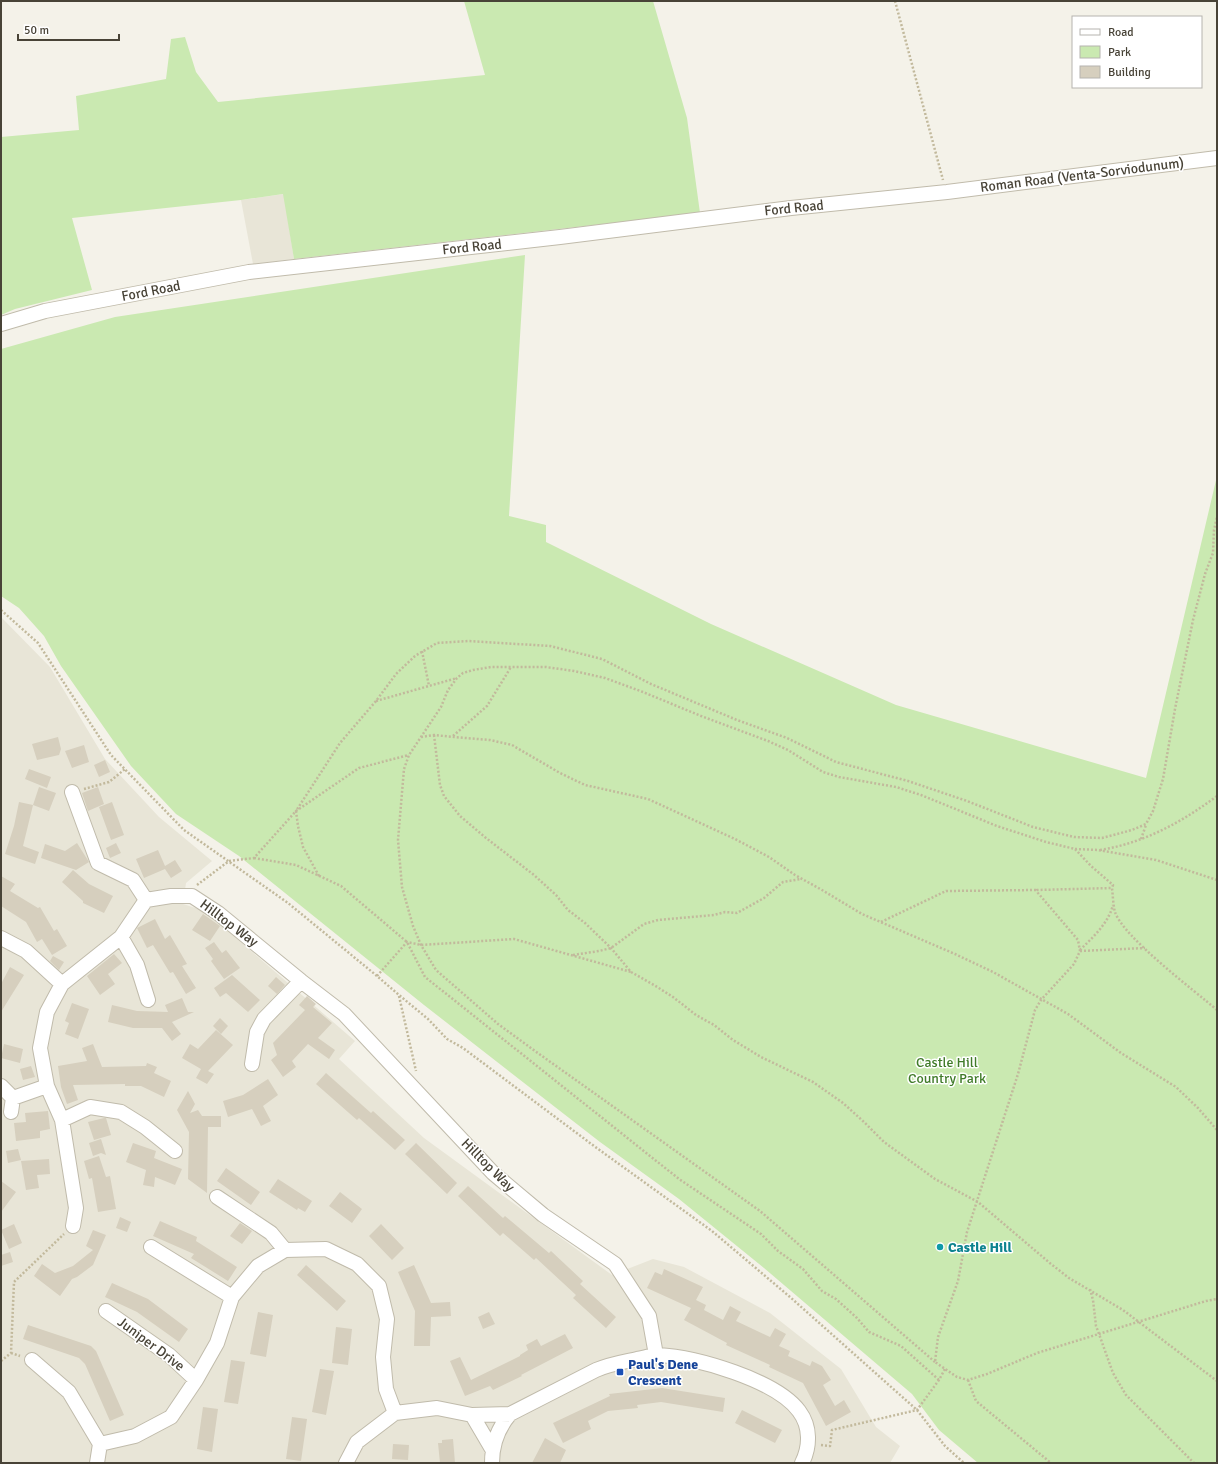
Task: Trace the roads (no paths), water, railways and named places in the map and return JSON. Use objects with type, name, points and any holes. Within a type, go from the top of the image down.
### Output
[{"type":"street","name":"Roman Road (Venta-Sorviodunum)","points":[[947,192],[1217,158]]},
{"type":"street","name":"Ford Road","points":[[1,324],[45,311],[249,272],[560,237],[791,208],[947,192]]},
{"type":"street","points":[[72,792],[98,863],[133,880],[146,900],[121,937],[62,984],[47,1012],[40,1048],[47,1086],[62,1120],[76,1208],[73,1226]]},
{"type":"street","name":"Hilltop Way","points":[[146,900],[172,896],[192,896],[218,912],[301,981],[344,1014],[493,1173],[543,1215],[614,1264],[648,1316],[656,1355]]},
{"type":"street","points":[[121,937],[137,965],[148,1000]]},
{"type":"street","points":[[1,938],[26,951],[62,984]]},
{"type":"street","points":[[252,1064],[257,1032],[264,1019],[301,981]]},
{"type":"street","points":[[1,1086],[12,1105],[47,1086]]},
{"type":"street","points":[[62,1120],[90,1107],[121,1112],[145,1127],[175,1151]]},
{"type":"street","points":[[216,1197],[271,1233],[285,1250]]},
{"type":"street","points":[[151,1247],[232,1297]]},
{"type":"street","name":"Juniper Drive","points":[[100,1444],[135,1436],[171,1417],[196,1380],[217,1343],[232,1297],[258,1266],[285,1250],[326,1248],[357,1264],[379,1286],[387,1319],[383,1358],[386,1389],[395,1413]]},
{"type":"street","name":"Juniper Drive","points":[[106,1311],[169,1354],[196,1380]]},
{"type":"street","points":[[346,1463],[357,1442],[395,1413],[438,1408],[472,1415],[510,1414],[596,1370],[611,1364],[656,1355],[678,1358],[718,1367],[771,1388],[785,1397],[800,1412],[806,1427],[806,1452]]},
{"type":"street","points":[[32,1360],[69,1392],[100,1444],[96,1463]]},
{"type":"street","points":[[492,1456],[500,1428],[510,1414]]},
{"type":"street","points":[[472,1415],[492,1456]]},
{"type":"place","name":"Castle Hill","points":[[940,1247]]},
{"type":"place","name":"Paul's Dene Crescent","points":[[620,1372]]},
{"type":"park label","name":"Castle Hill Country Park","points":[[947,1070]]}]
